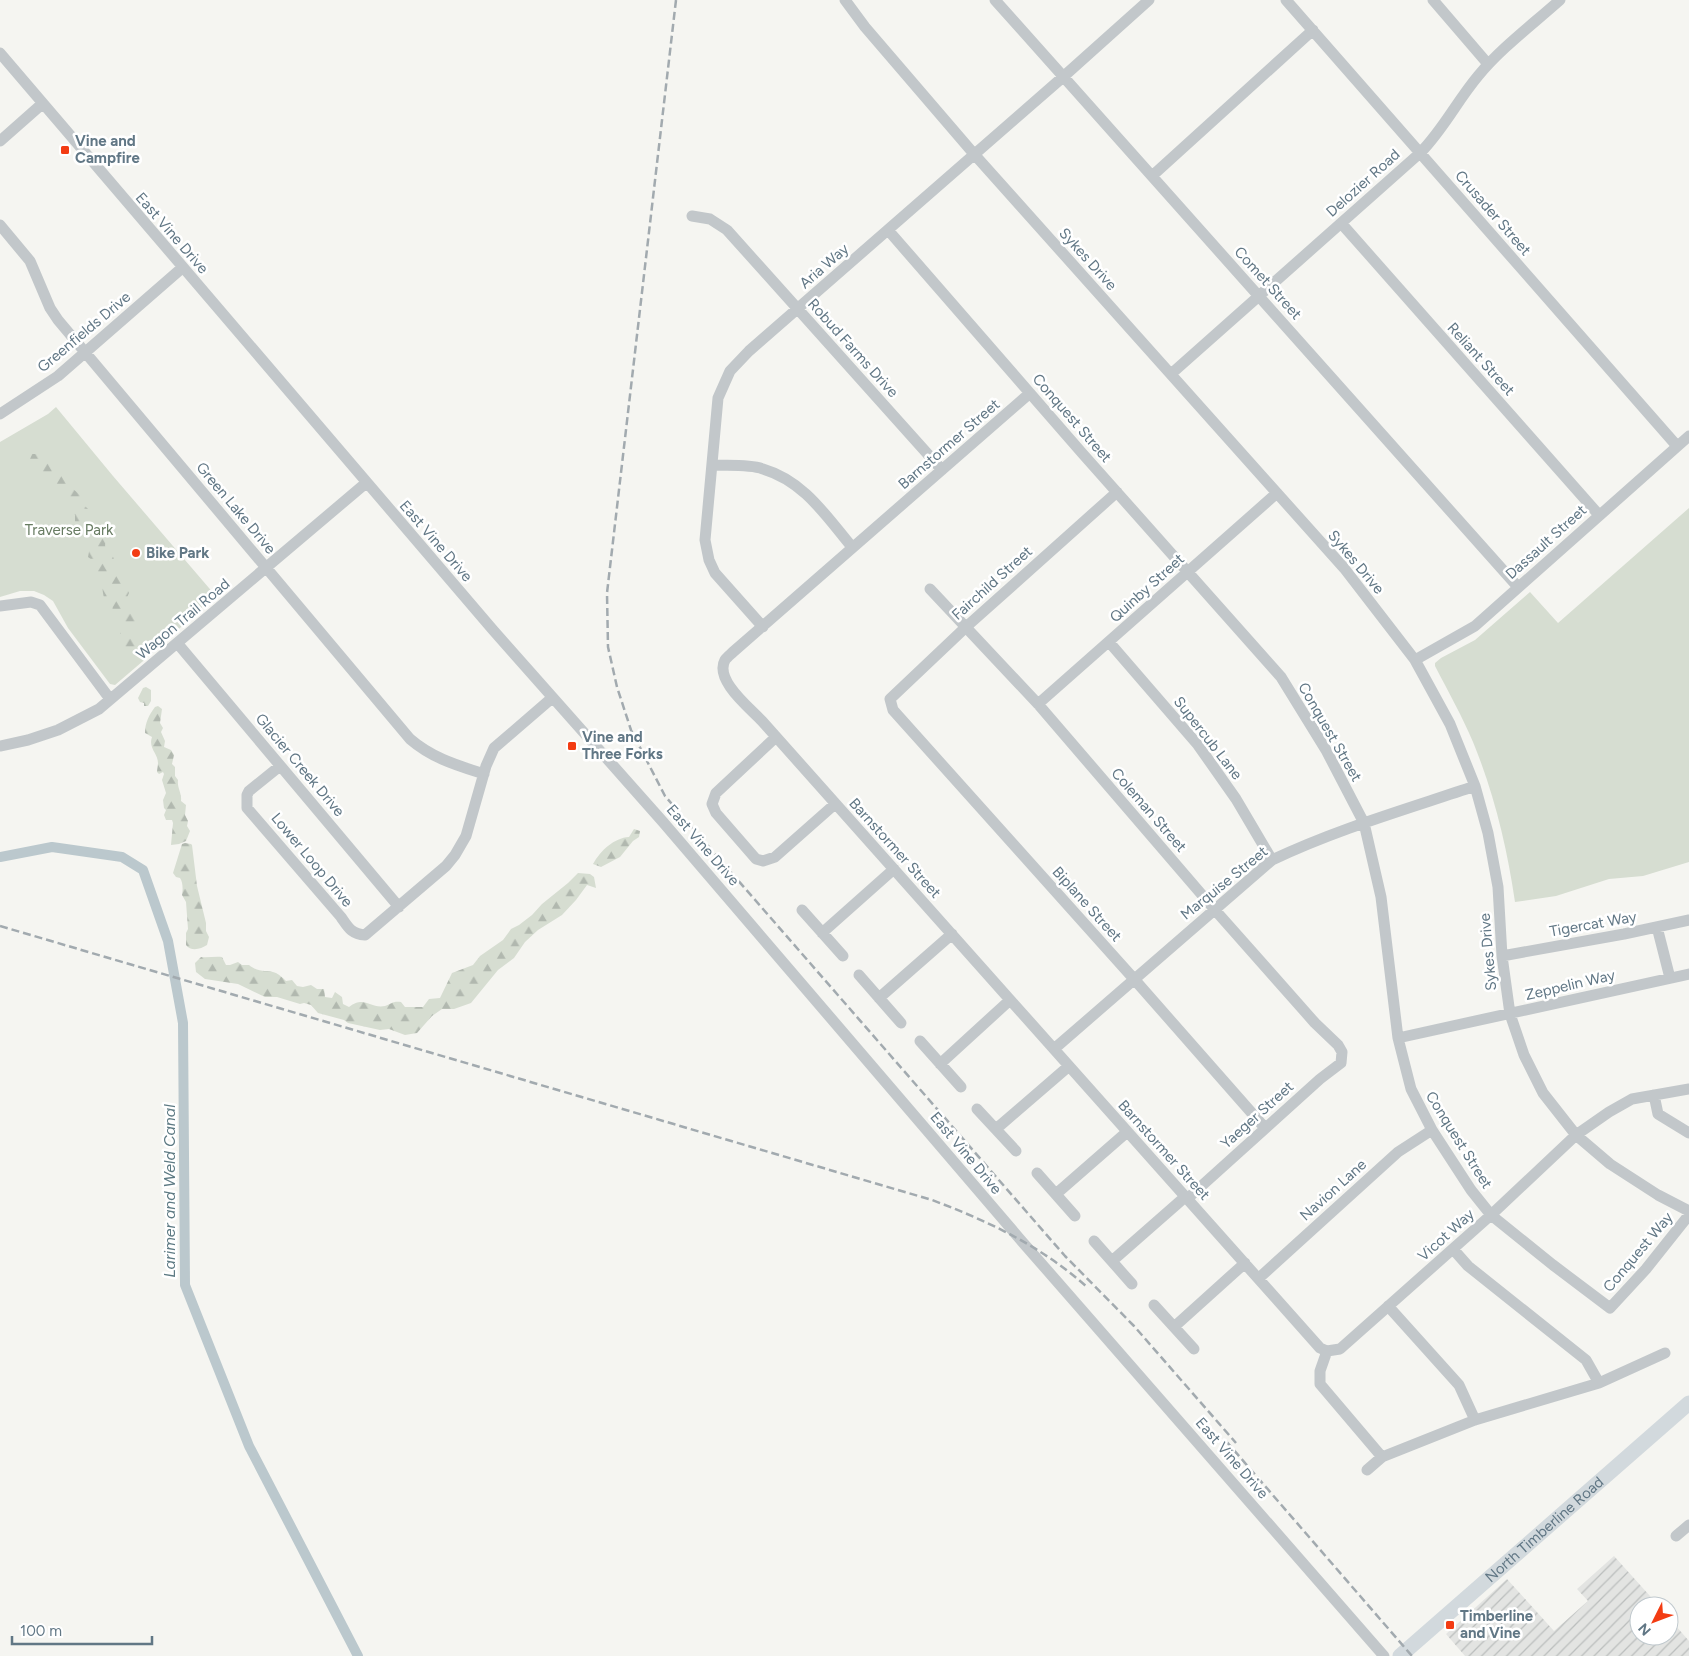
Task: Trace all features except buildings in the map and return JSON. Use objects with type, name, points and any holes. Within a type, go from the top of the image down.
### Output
[{"type":"main road","name":"North Timberline Road","points":[[1400,1656],[1689,1403]]},
{"type":"street","name":"Sykes Drive","points":[[845,0],[864,27],[974,154],[1344,568],[1415,660],[1450,724],[1475,786],[1488,833],[1498,887],[1502,956],[1510,1014],[1524,1055],[1543,1093],[1576,1135],[1610,1164],[1658,1195],[1689,1211]]},
{"type":"street","name":"Comet Street","points":[[995,0],[1518,587]]},
{"type":"street","name":"Aria Way","points":[[764,627],[715,574],[704,540],[718,398],[730,371],[749,351],[1063,78],[1149,0]]},
{"type":"street","name":"Crusader Street","points":[[1286,0],[1677,446]]},
{"type":"street","points":[[1433,0],[1488,64]]},
{"type":"street","name":"Delozier Road","points":[[1171,374],[1420,153],[1438,132],[1488,64],[1560,0]]},
{"type":"street","points":[[1152,176],[1313,30]]},
{"type":"street","name":"East Vine Drive","points":[[0,53],[366,483],[552,698],[663,822],[1026,1245],[1384,1656]]},
{"type":"street","points":[[0,141],[42,104]]},
{"type":"street","name":"Robud Farms Drive","points":[[692,216],[710,219],[726,230],[942,470]]},
{"type":"street","name":"Reliant Street","points":[[1341,223],[1599,515]]},
{"type":"street","name":"Green Lake Drive","points":[[0,224],[30,261],[38,275],[50,308],[58,320],[410,739],[440,760],[484,774]]},
{"type":"street","name":"Conquest Street","points":[[888,230],[1282,677],[1326,750],[1364,823],[1381,897],[1398,1038],[1411,1088],[1432,1130],[1470,1190],[1491,1215],[1610,1308]]},
{"type":"street","name":"Greenfields Drive","points":[[0,414],[58,376],[182,268]]},
{"type":"street","name":"Barnstormer Street","points":[[1030,393],[725,660],[722,669],[728,686],[776,737],[1320,1348],[1327,1352]]},
{"type":"street","name":"Dassault Street","points":[[1415,660],[1474,626],[1689,436]]},
{"type":"street","points":[[712,465],[762,468],[788,479],[807,493],[852,547]]},
{"type":"street","name":"Wagon Trail Road","points":[[0,746],[58,730],[99,708],[178,644],[366,483]]},
{"type":"street","name":"Fairchild Street","points":[[890,699],[966,627],[1117,492]]},
{"type":"street","name":"Quinby Street","points":[[1038,704],[1277,493]]},
{"type":"street","name":"Coleman Street","points":[[930,589],[1038,704],[1215,910],[1315,1022],[1338,1045],[1342,1052]]},
{"type":"street","points":[[0,606],[31,602],[40,605],[110,699]]},
{"type":"street","name":"Supercub Lane","points":[[1109,642],[1198,745],[1236,799],[1272,860]]},
{"type":"street","name":"Glacier Creek Drive","points":[[178,644],[399,907]]},
{"type":"street","points":[[399,907],[443,869],[462,844],[494,748],[552,698]]},
{"type":"street","name":"Biplane Street","points":[[890,699],[892,710],[1134,978],[1265,1128]]},
{"type":"street","points":[[776,737],[716,793],[712,804],[716,813],[756,859],[763,861],[776,857],[835,804]]},
{"type":"street","name":"Lower Loop Drive","points":[[280,766],[250,790],[247,795],[247,808],[341,916],[347,926],[358,935],[365,935],[399,907]]},
{"type":"street","name":"Marquise Street","points":[[1054,1049],[1272,860],[1303,845],[1475,786]]},
{"type":"street","points":[[822,933],[894,869]]},
{"type":"street","points":[[802,910],[843,956]]},
{"type":"street","name":"Tigercat Way","points":[[1502,956],[1689,920]]},
{"type":"street","points":[[1657,927],[1670,978]]},
{"type":"street","points":[[880,998],[952,934]]},
{"type":"street","name":"Zeppelin Way","points":[[1398,1038],[1689,974]]},
{"type":"street","points":[[859,975],[901,1023]]},
{"type":"street","points":[[940,1064],[1010,1000]]},
{"type":"street","points":[[920,1041],[961,1087]]},
{"type":"street","name":"Yaeger Street","points":[[1112,1261],[1341,1062],[1342,1052]]},
{"type":"street","points":[[996,1129],[1069,1066]]},
{"type":"street","name":"Vicot Way","points":[[1327,1352],[1340,1349],[1491,1215],[1576,1135],[1609,1112],[1632,1099],[1689,1088]]},
{"type":"street","points":[[1654,1095],[1658,1114],[1689,1133]]},
{"type":"street","points":[[977,1109],[1016,1151]]},
{"type":"street","name":"Navion Lane","points":[[1259,1278],[1398,1152],[1432,1130]]},
{"type":"street","points":[[1056,1194],[1127,1132]]},
{"type":"street","points":[[1037,1173],[1076,1216]]},
{"type":"street","name":"Conquest Way","points":[[1610,1308],[1646,1269],[1689,1215]]},
{"type":"street","points":[[1094,1241],[1132,1284]]},
{"type":"street","points":[[1453,1248],[1468,1266],[1586,1360],[1598,1383]]},
{"type":"street","points":[[1174,1327],[1245,1263]]},
{"type":"street","points":[[1154,1305],[1194,1349]]},
{"type":"street","points":[[1388,1306],[1459,1385],[1475,1420]]},
{"type":"street","points":[[1327,1352],[1320,1371],[1320,1384],[1382,1456]]},
{"type":"street","points":[[1367,1470],[1382,1456],[1475,1420],[1598,1383],[1665,1353]]},
{"type":"street","points":[[1676,1536],[1689,1525]]},
{"type":"shaded area","points":[[1614,1556],[1650,1596],[1629,1596],[1629,1646],[1679,1646],[1679,1630],[1689,1641],[1689,1656],[1465,1656],[1446,1634],[1507,1579],[1554,1631],[1588,1601],[1577,1589]]},
{"type":"green space","name":"Traverse Park","points":[[56,407],[215,595],[163,644],[115,685],[110,684],[68,628],[53,601],[34,591],[20,591],[0,597],[0,442],[48,414]]},
{"type":"green space","points":[[32,454],[45,458],[45,463],[52,462],[62,465],[67,473],[65,478],[70,486],[82,497],[82,504],[94,517],[89,525],[83,527],[75,523],[75,515],[55,488],[50,477],[38,478],[30,459]]},
{"type":"green space","points":[[1689,508],[1689,862],[1643,876],[1609,879],[1556,896],[1515,902],[1504,841],[1481,761],[1435,663],[1475,640],[1530,592],[1558,623]]},
{"type":"green space","points":[[96,531],[105,534],[107,539],[106,550],[114,559],[114,571],[121,578],[120,580],[126,586],[129,593],[127,605],[136,619],[138,627],[135,636],[141,643],[132,656],[129,655],[128,648],[125,649],[124,641],[121,639],[120,633],[124,619],[115,620],[112,602],[104,598],[103,576],[97,575],[92,565],[92,560],[88,557],[92,536]]},
{"type":"green space","points":[[146,687],[151,690],[151,701],[148,706],[144,706],[144,703],[140,702],[138,698],[143,688]]},
{"type":"green space","points":[[158,706],[162,709],[160,723],[163,728],[161,732],[165,741],[164,747],[171,750],[174,755],[172,764],[175,767],[175,776],[178,780],[181,801],[186,805],[185,815],[190,831],[186,841],[171,845],[173,823],[172,820],[166,820],[164,815],[166,810],[163,800],[166,793],[162,780],[164,774],[163,772],[159,774],[157,772],[158,760],[152,748],[152,737],[145,733],[149,716],[155,707]]},
{"type":"green space","points":[[634,829],[640,831],[639,837],[633,841],[620,857],[601,867],[593,864],[608,846],[613,842],[629,837]]},
{"type":"green space","points":[[182,844],[192,845],[197,886],[206,923],[206,931],[209,937],[207,945],[196,949],[191,949],[186,945],[188,929],[186,902],[182,895],[181,880],[173,873]]},
{"type":"green space","points":[[578,873],[590,874],[594,877],[596,888],[587,885],[562,915],[538,930],[525,942],[514,958],[498,970],[471,1003],[454,1009],[442,1009],[432,1016],[417,1033],[405,1035],[389,1029],[380,1030],[348,1023],[344,1020],[318,1013],[311,1005],[300,1004],[277,997],[265,997],[238,984],[205,979],[196,972],[195,963],[201,957],[222,957],[226,965],[238,962],[242,965],[249,965],[256,969],[276,973],[286,981],[292,980],[297,986],[311,985],[317,989],[324,989],[325,997],[332,998],[335,992],[342,997],[343,1004],[349,1007],[359,1002],[375,1006],[385,1006],[394,1002],[401,1002],[405,1007],[423,1007],[429,999],[440,998],[452,973],[473,965],[480,956],[503,940],[511,929],[532,915]]},
{"type":"waterway","name":"Larimer and Weld Canal","points":[[0,857],[52,847],[122,857],[143,870],[168,941],[183,1023],[185,1285],[249,1446],[358,1656]]},
{"type":"railway","points":[[676,0],[607,593],[608,647],[617,687],[631,730],[665,796],[1065,1256],[1134,1326],[1236,1443]]},
{"type":"railway","points":[[0,926],[932,1200],[994,1226],[1033,1247],[1087,1287]]},
{"type":"railway","points":[[1226,1441],[1412,1656]]},
{"type":"place","name":"Vine and Campfire","points":[[65,150]]},
{"type":"place","name":"Bike Park","points":[[136,553]]},
{"type":"place","name":"Vine and Three Forks","points":[[572,746]]},
{"type":"place","name":"Timberline and Vine","points":[[1450,1625]]}]
